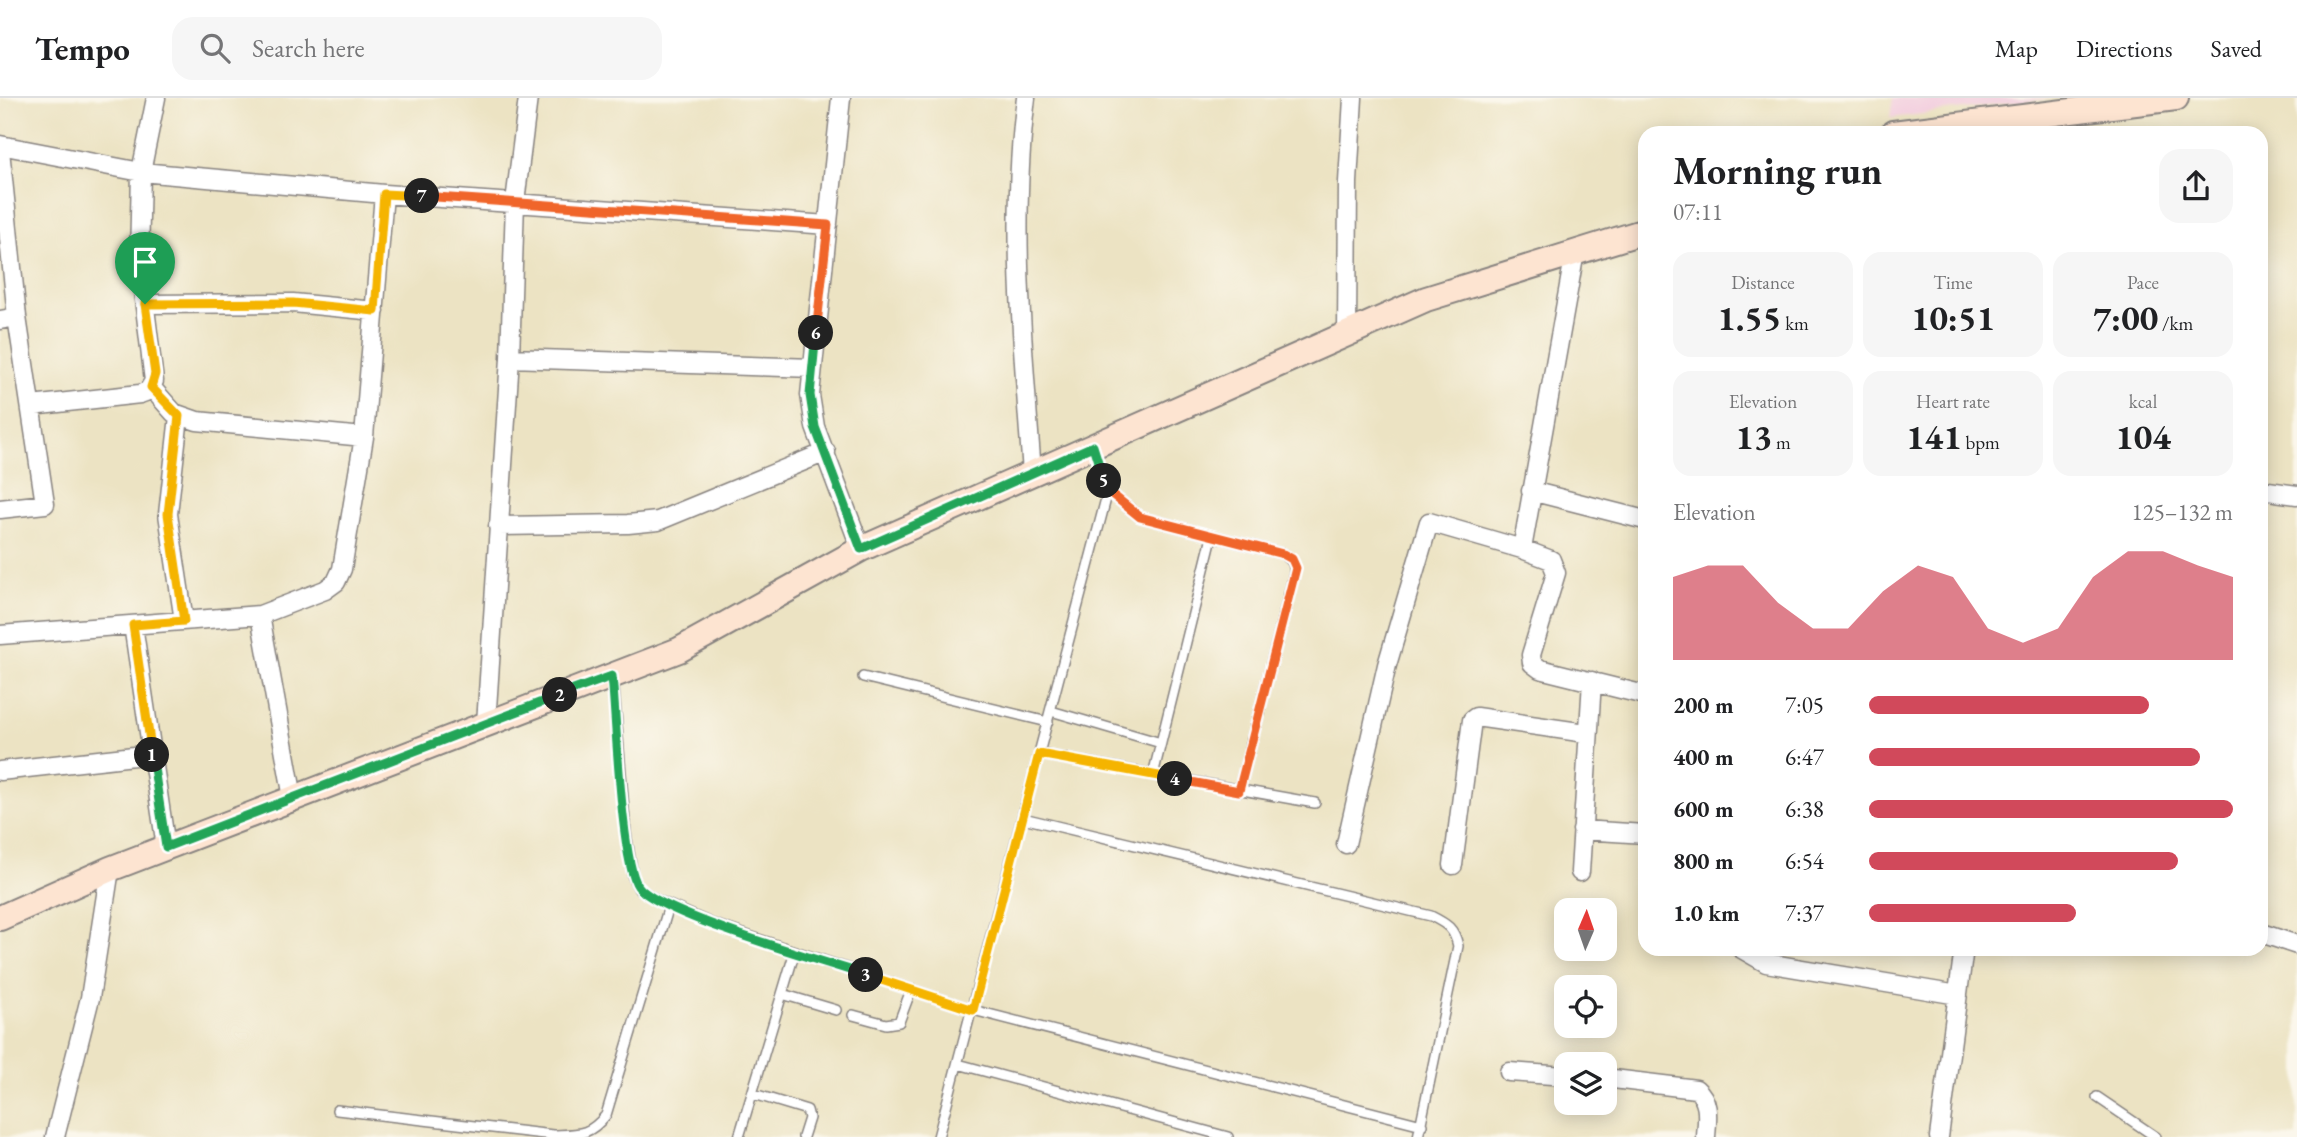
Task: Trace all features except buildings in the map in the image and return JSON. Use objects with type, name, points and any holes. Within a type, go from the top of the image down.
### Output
[{"type":"street","points":[[31,407],[140,394],[151,387],[155,374],[139,259],[141,172],[156,98]]},
{"type":"street","points":[[485,724],[510,358],[514,202],[528,98]]},
{"type":"street","points":[[841,98],[810,395],[815,427],[861,549]]},
{"type":"street","points":[[1026,98],[1019,155],[1021,332],[1032,473]]},
{"type":"street","points":[[1347,334],[1348,182],[1353,98]]},
{"type":"street","points":[[1951,126],[2176,98]]},
{"type":"street","points":[[0,145],[141,172],[384,194],[828,225]]},
{"type":"street","points":[[0,150],[9,318],[31,407],[45,504],[0,509]]},
{"type":"street","points":[[0,635],[260,615],[326,590],[336,582],[342,569],[364,437],[384,194]]},
{"type":"street","points":[[0,918],[110,869],[679,650],[861,549],[1426,299],[1638,233]]},
{"type":"street","points":[[1522,549],[1576,252]]},
{"type":"street","points":[[145,304],[293,303],[375,311]]},
{"type":"street","points":[[510,358],[813,368]]},
{"type":"street","points":[[151,387],[179,416],[197,421],[364,437]]},
{"type":"street","points":[[179,416],[168,514],[184,621]]},
{"type":"street","points":[[498,526],[658,521],[825,452]]},
{"type":"street","points":[[1531,491],[1638,518]]},
{"type":"street","points":[[2268,491],[2297,495]]},
{"type":"street","points":[[1346,844],[1387,665],[1429,522],[1551,560],[1556,573],[1531,655],[1532,663],[1540,669],[1638,693]]},
{"type":"street","points":[[260,615],[293,798]]},
{"type":"street","points":[[133,625],[166,847]]},
{"type":"street","points":[[1580,872],[1586,733],[1592,681]]},
{"type":"street","points":[[1453,865],[1472,720],[1476,717],[1586,733]]},
{"type":"street","points":[[0,772],[152,754]]},
{"type":"street","points":[[1582,830],[1638,834]]},
{"type":"street","points":[[55,1137],[90,998],[110,869]]},
{"type":"street","points":[[2268,935],[2297,945]]},
{"type":"street","points":[[1754,956],[1766,963],[1958,995]]},
{"type":"street","points":[[1939,1137],[1963,956]]},
{"type":"street","points":[[1509,1072],[1554,1075]]},
{"type":"street","points":[[1617,1079],[1696,1089],[1703,1095],[1707,1106],[1706,1137]]},
{"type":"lane","points":[[1093,446],[1108,491],[1140,517],[1283,554],[1292,559],[1296,568],[1239,791]]},
{"type":"lane","points":[[937,1137],[973,1010],[1108,491]]},
{"type":"lane","points":[[1153,775],[1212,537]]},
{"type":"lane","points":[[612,676],[626,832],[633,877],[639,888],[669,906],[713,924],[973,1010],[1422,1125]]},
{"type":"lane","points":[[863,677],[1048,722]]},
{"type":"lane","points":[[1051,711],[1161,743]]},
{"type":"lane","points":[[1039,754],[1315,803]]},
{"type":"lane","points":[[1023,818],[1431,916],[1448,925],[1455,932],[1458,946],[1418,1137]]},
{"type":"lane","points":[[337,1110],[553,1135],[579,1134],[595,1129],[607,1115],[669,906]]},
{"type":"lane","points":[[739,1137],[754,1094],[794,951]]},
{"type":"lane","points":[[853,1015],[893,1025],[902,1017],[911,990]]},
{"type":"lane","points":[[782,994],[836,1010]]},
{"type":"lane","points":[[958,1064],[1228,1137]]},
{"type":"lane","points":[[754,1094],[807,1110],[809,1118],[803,1137]]},
{"type":"lane","points":[[2097,1097],[2156,1137]]},
{"type":"shaded area","points":[[1893,98],[2054,98],[1890,118]]},
{"type":"route","points":[[384,194],[828,225],[810,395],[815,427],[861,549],[1093,446],[1108,491],[1127,510],[1140,517],[1283,554],[1292,559],[1296,568],[1239,791],[1039,754],[973,1010],[713,924],[657,900],[639,888],[633,877],[629,858],[612,676],[166,847],[133,625],[184,621],[168,514],[179,416],[151,387],[155,374],[145,304],[293,303],[375,311],[384,194]]}]
